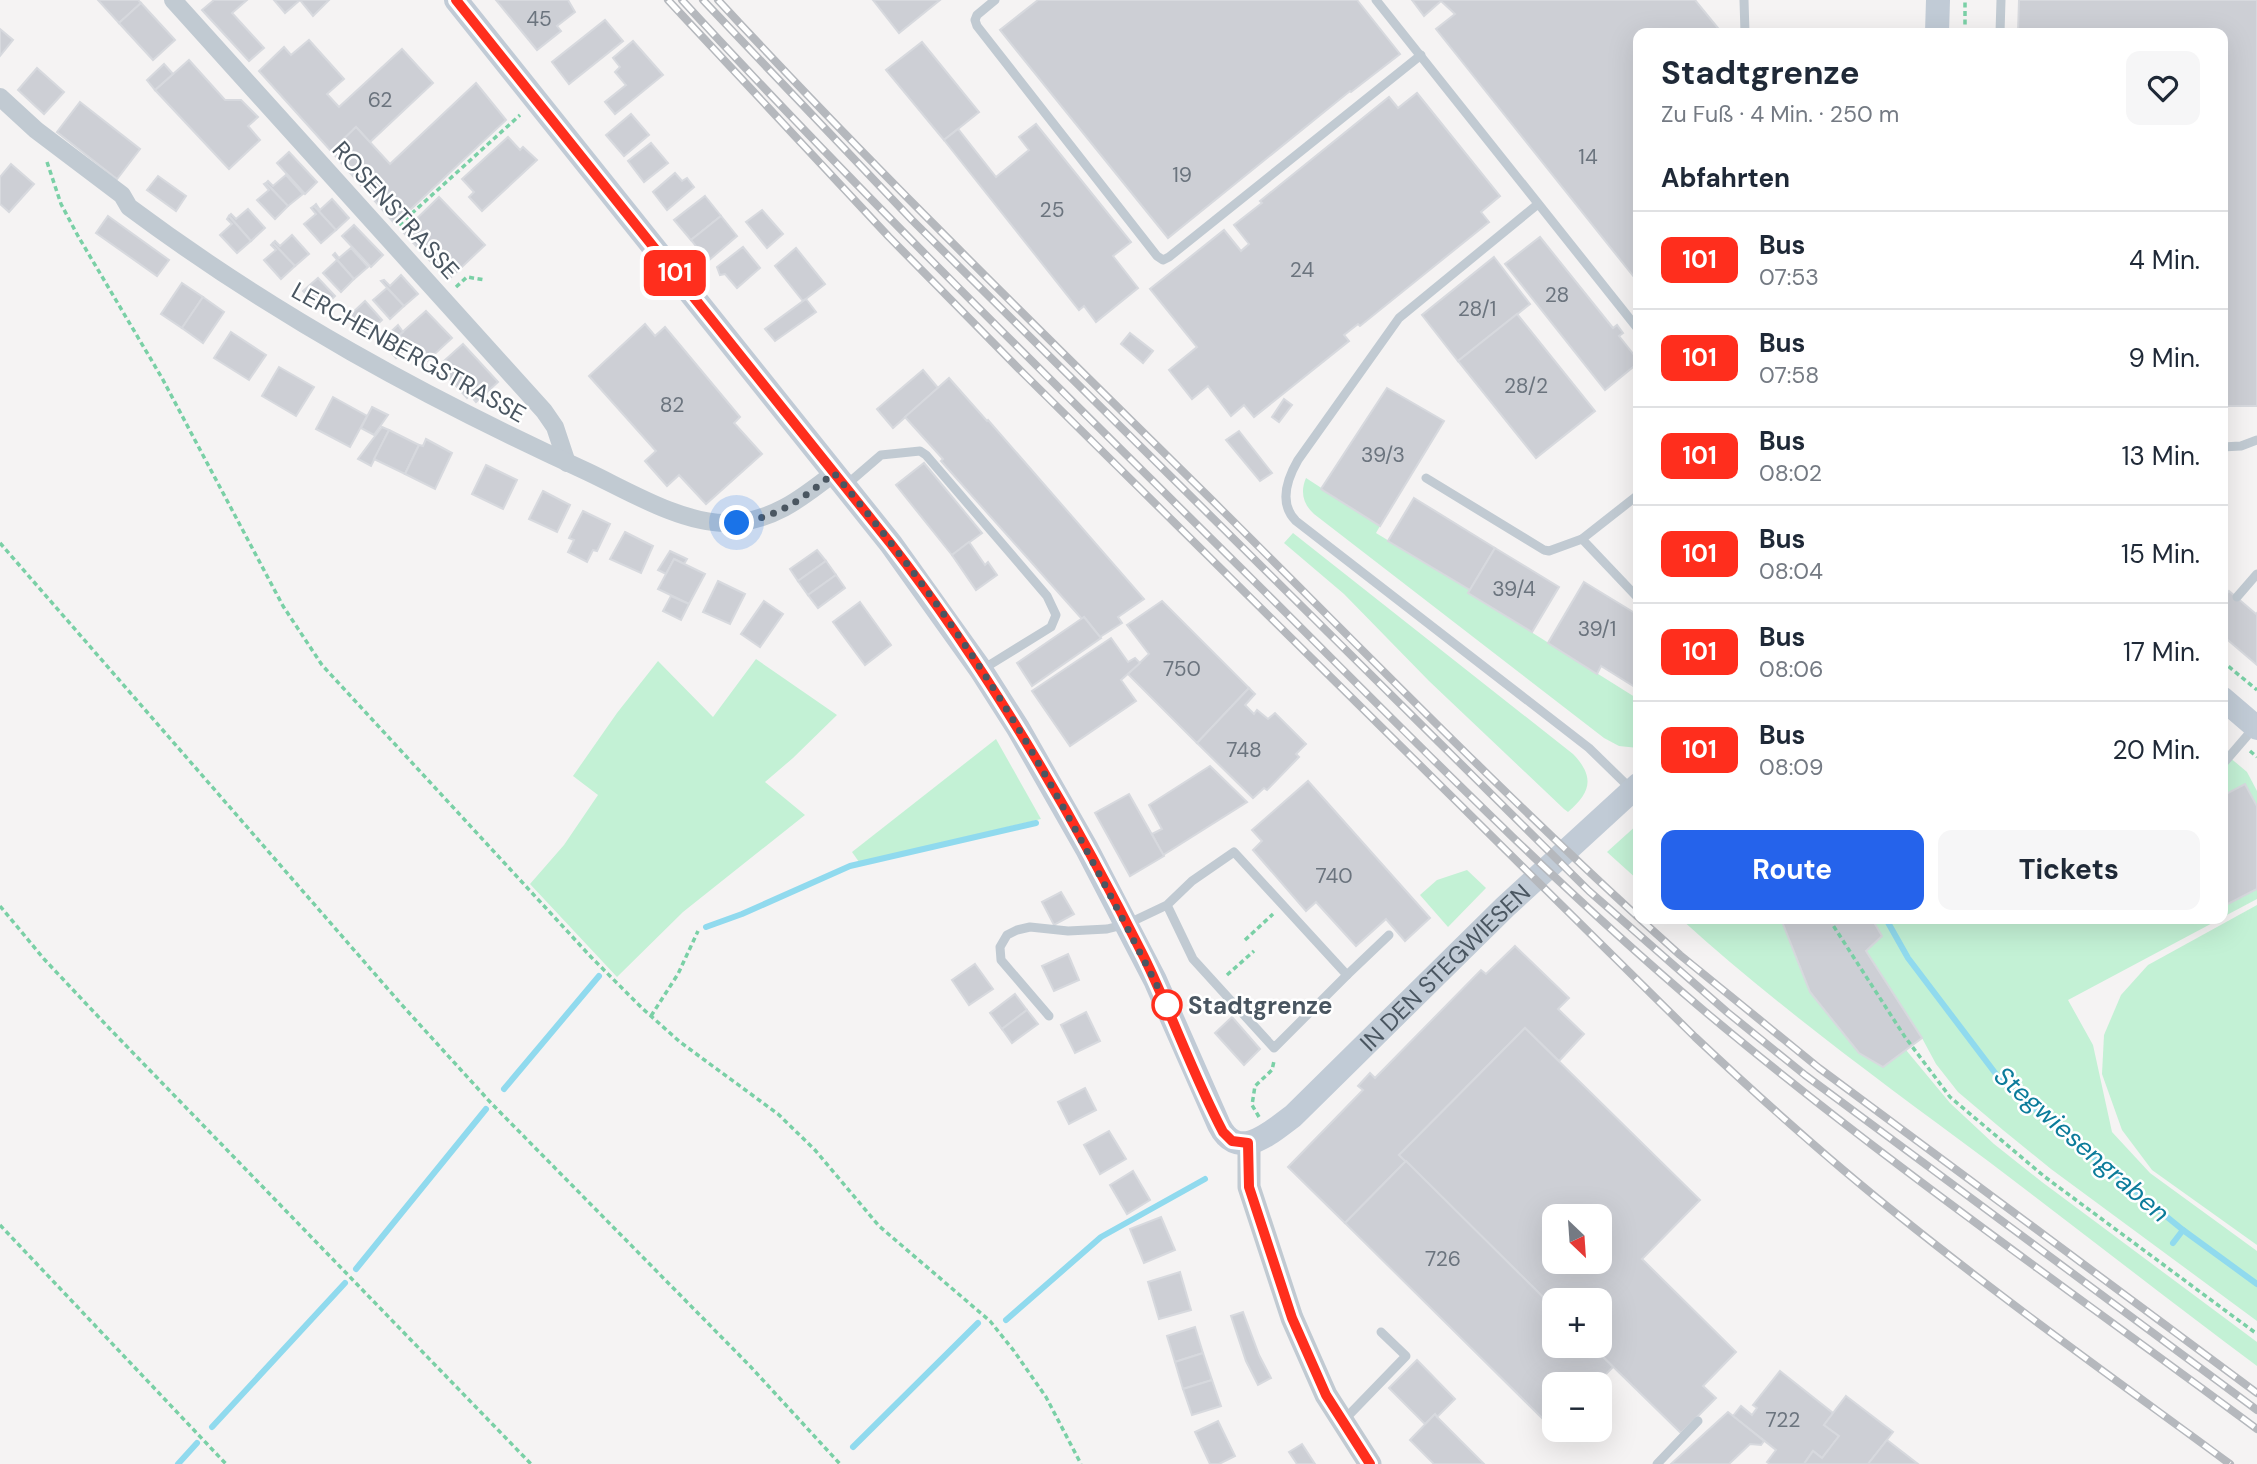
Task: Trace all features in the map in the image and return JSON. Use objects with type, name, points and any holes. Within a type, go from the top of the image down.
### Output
[{"type":"main road","points":[[456,0],[919,580],[1018,728],[1127,924],[1223,1132],[1232,1141],[1259,1138]]},
{"type":"main road","points":[[1937,28],[1938,0]]},
{"type":"main road","points":[[2228,703],[2256,727]]},
{"type":"main road","name":"IN DEN STEGWIESEN","points":[[1259,1138],[1303,1107],[1505,908],[1633,790]]},
{"type":"street","name":"ROSENSTRASSE","points":[[173,0],[549,417],[567,463]]},
{"type":"street","name":"LERCHENBERGSTRASSE","points":[[0,97],[41,133],[122,195],[129,207],[252,292],[354,355],[430,397],[567,463],[692,518],[726,523],[773,515],[839,480]]},
{"type":"street","points":[[1259,1138],[1249,1187],[1280,1286],[1303,1346],[1326,1395],[1370,1464]]},
{"type":"lane","points":[[995,0],[977,15],[975,20],[978,28],[1149,247],[1163,260],[1235,206],[1421,55]]},
{"type":"lane","points":[[1376,0],[1633,323]]},
{"type":"lane","points":[[1744,0],[1745,28]]},
{"type":"lane","points":[[2000,28],[2001,0]]},
{"type":"lane","points":[[1538,204],[1399,318],[1298,460],[1288,481],[1285,499],[1289,513],[1296,521],[1589,748],[1633,786]]},
{"type":"lane","points":[[2228,447],[2241,446],[2257,440]]},
{"type":"lane","points":[[839,480],[878,456],[920,451],[1051,601],[1056,615],[1051,627],[981,670]]},
{"type":"lane","points":[[1426,478],[1549,551],[1582,538],[1633,499]]},
{"type":"lane","points":[[1582,538],[1633,593]]},
{"type":"lane","points":[[2237,597],[2257,574]]},
{"type":"lane","points":[[2228,758],[2256,727]]},
{"type":"lane","points":[[1049,1016],[1001,960],[1000,947],[1005,938],[1023,928],[1072,931],[1107,929],[1127,924],[1167,905],[1192,881],[1234,852],[1347,975]]},
{"type":"lane","points":[[1167,905],[1191,955],[1274,1048],[1389,935]]},
{"type":"lane","points":[[1342,1422],[1406,1356],[1381,1332]]},
{"type":"lane","points":[[1657,1464],[1698,1421]]},
{"type":"path","points":[[1965,0],[1965,28]]},
{"type":"path","points":[[387,236],[536,100]]},
{"type":"path","points":[[41,133],[40,141],[55,187],[73,226],[162,379],[283,606],[305,641],[343,690],[591,957],[650,1016],[680,1042],[778,1114],[814,1150],[878,1226],[983,1313],[1014,1350],[1046,1397],[1081,1464]]},
{"type":"path","points":[[443,299],[467,277],[485,280]]},
{"type":"path","points":[[0,543],[483,1094],[749,1365],[840,1464]]},
{"type":"path","points":[[2228,666],[2257,690]]},
{"type":"path","points":[[1245,940],[1283,905]]},
{"type":"path","points":[[0,906],[44,959],[108,1027],[531,1464]]},
{"type":"path","points":[[1832,924],[1905,1037],[1950,1097],[2045,1177],[2257,1334]]},
{"type":"path","points":[[650,1016],[678,974],[698,931]]},
{"type":"path","points":[[1216,985],[1254,951]]},
{"type":"path","points":[[1259,1138],[1252,1105],[1255,1086],[1273,1068],[1274,1048]]},
{"type":"path","points":[[0,1225],[226,1464]]},
{"type":"green space","points":[[1306,478],[1380,526],[1376,533],[1470,590],[1469,593],[1633,696],[1633,747],[1619,746],[1604,738],[1314,514],[1307,506],[1303,488]]},
{"type":"green space","points":[[1293,533],[1573,754],[1587,777],[1585,791],[1576,805],[1568,812],[1564,809],[1429,681],[1344,594],[1284,543]]},
{"type":"green space","points":[[756,659],[837,715],[765,782],[805,815],[683,912],[617,977],[530,884],[564,845],[598,795],[573,776],[658,661],[713,717]]},
{"type":"green space","points":[[996,739],[1041,819],[859,862],[852,852]]},
{"type":"green space","points":[[2228,756],[2247,772],[2257,791],[2257,899],[2228,914]]},
{"type":"green space","points":[[1633,829],[1633,875],[1607,852]]},
{"type":"green space","points":[[1467,870],[1486,888],[1448,927],[1420,895],[1437,880]]},
{"type":"green space","points":[[2257,905],[2257,1245],[2152,1170],[2122,1130],[2102,1074],[2104,1035],[2121,995],[2148,965],[2222,924],[2228,924],[2228,921]]},
{"type":"green space","points":[[1687,924],[2211,924],[2068,1000],[2093,1045],[2112,1132],[2150,1173],[2257,1251],[2257,1321],[2051,1169],[1958,1092],[1936,1064],[1922,1038],[1906,1050],[1950,1103],[1994,1144],[2257,1342],[2257,1366],[1832,1044]]},
{"type":"building","points":[[98,0],[138,0],[141,3],[119,23]]},
{"type":"building","points":[[214,0],[247,0],[232,13],[264,48],[249,61],[202,10]]},
{"type":"building","points":[[274,0],[300,0],[285,13]]},
{"type":"building","points":[[300,0],[329,0],[313,16]]},
{"type":"building","points":[[496,0],[568,0],[575,12],[557,26],[561,31],[537,50]]},
{"type":"building","points":[[873,0],[940,0],[899,33]]},
{"type":"building","points":[[1038,0],[1357,0],[1400,54],[1168,238],[1000,30]]},
{"type":"building","points":[[1412,0],[1695,0],[1718,28],[1633,28],[1633,276],[1436,29],[1455,14],[1441,1],[1424,16]]},
{"type":"building","points":[[2019,0],[2257,0],[2257,406],[2228,406],[2228,28],[2018,28]]},
{"type":"building","points":[[141,3],[175,40],[153,60],[119,23]]},
{"type":"building","points":[[605,20],[623,41],[569,84],[552,62]]},
{"type":"building","points":[[0,29],[13,40],[0,56]]},
{"type":"building","points":[[309,40],[344,79],[327,94],[339,107],[402,49],[433,83],[370,142],[356,127],[331,151],[259,71],[284,47],[291,55]]},
{"type":"building","points":[[633,41],[663,75],[615,114],[605,102],[626,85],[615,72],[620,67],[613,58]]},
{"type":"building","points":[[922,42],[979,112],[944,140],[886,70]]},
{"type":"building","points":[[189,60],[225,100],[241,100],[258,117],[248,126],[260,140],[229,169],[155,90]]},
{"type":"building","points":[[164,64],[173,74],[155,90],[147,80]]},
{"type":"building","points":[[37,68],[64,92],[44,114],[18,90]]},
{"type":"building","points":[[476,83],[506,120],[395,224],[331,151],[356,127],[390,164]]},
{"type":"building","points":[[1417,93],[1500,196],[1481,212],[1489,222],[1360,326],[1358,324],[1344,335],[1349,341],[1254,417],[1244,405],[1231,416],[1208,386],[1192,399],[1169,370],[1197,347],[1150,289],[1224,230],[1241,251],[1249,244],[1234,225],[1262,203],[1260,201],[1389,97],[1398,108]]},
{"type":"building","points":[[80,102],[140,149],[117,179],[57,132]]},
{"type":"building","points":[[631,114],[649,135],[624,156],[606,135]]},
{"type":"building","points":[[1036,124],[1131,242],[1113,256],[1138,288],[1096,322],[1084,306],[1079,310],[944,140],[958,129],[996,177],[1029,150],[1019,137]]},
{"type":"building","points":[[508,137],[520,150],[523,147],[537,160],[482,211],[469,197],[474,192],[462,179]]},
{"type":"building","points":[[651,143],[668,163],[644,182],[628,161]]},
{"type":"building","points":[[289,152],[317,182],[305,194],[277,163]]},
{"type":"building","points":[[11,164],[34,184],[9,212],[0,204],[0,177]]},
{"type":"building","points":[[675,173],[682,181],[687,178],[694,187],[667,210],[653,192]]},
{"type":"building","points":[[286,175],[303,194],[288,206],[266,183],[268,181],[273,186]]},
{"type":"building","points":[[158,176],[186,196],[176,211],[147,190]]},
{"type":"building","points":[[264,184],[288,206],[275,219],[257,200],[269,190]]},
{"type":"building","points":[[705,196],[721,216],[691,240],[674,220]]},
{"type":"building","points":[[439,197],[485,245],[448,280],[403,232]]},
{"type":"building","points":[[332,199],[349,218],[336,230],[314,206],[316,204],[320,210]]},
{"type":"building","points":[[314,206],[336,230],[321,243],[304,224],[316,214],[311,208]]},
{"type":"building","points":[[248,209],[265,228],[251,241],[229,216],[231,214],[236,219]]},
{"type":"building","points":[[762,210],[783,234],[767,248],[746,222]]},
{"type":"building","points":[[108,216],[169,260],[157,276],[96,233]]},
{"type":"building","points":[[229,216],[251,241],[237,253],[220,235],[232,224],[227,219]]},
{"type":"building","points":[[721,216],[737,236],[708,261],[691,240]]},
{"type":"building","points":[[354,225],[383,255],[371,267],[342,236]]},
{"type":"building","points":[[292,235],[309,254],[295,266],[273,243],[275,241],[280,246]]},
{"type":"building","points":[[1540,237],[1613,328],[1617,325],[1623,333],[1619,336],[1633,354],[1633,367],[1605,390],[1505,264]]},
{"type":"building","points":[[273,243],[295,266],[281,279],[264,260],[276,250],[271,245]]},
{"type":"building","points":[[743,247],[760,268],[737,288],[725,274],[720,275],[717,267]]},
{"type":"building","points":[[351,248],[368,267],[354,279],[333,255],[335,253],[339,258]]},
{"type":"building","points":[[796,248],[825,284],[803,301],[775,266]]},
{"type":"building","points":[[1494,257],[1530,304],[1458,361],[1422,315]]},
{"type":"building","points":[[337,260],[354,279],[341,292],[323,273]]},
{"type":"building","points":[[401,275],[418,294],[404,306],[381,281],[384,280],[390,286]]},
{"type":"building","points":[[318,278],[335,296],[321,310],[303,291]]},
{"type":"building","points":[[182,283],[203,297],[182,328],[161,314]]},
{"type":"building","points":[[387,288],[404,306],[390,319],[373,300]]},
{"type":"building","points":[[203,297],[224,312],[203,343],[182,328]]},
{"type":"building","points":[[806,299],[816,312],[775,341],[765,329]]},
{"type":"building","points":[[365,301],[382,320],[367,334],[350,315]]},
{"type":"building","points":[[426,311],[452,338],[427,361],[399,335]]},
{"type":"building","points":[[1517,314],[1595,411],[1536,458],[1458,361]]},
{"type":"building","points":[[645,324],[655,336],[665,327],[740,417],[734,423],[762,454],[706,504],[679,475],[667,486],[645,461],[656,451],[589,376]]},
{"type":"building","points":[[398,325],[403,332],[399,335],[409,346],[396,358],[381,341]]},
{"type":"building","points":[[231,332],[266,355],[249,380],[214,358]]},
{"type":"building","points":[[1130,333],[1153,351],[1143,363],[1121,344]]},
{"type":"building","points":[[463,344],[498,382],[476,402],[470,395],[467,398],[448,377],[445,380],[435,369]]},
{"type":"building","points":[[279,367],[314,387],[296,416],[262,396]]},
{"type":"building","points":[[923,370],[938,388],[893,428],[877,409]]},
{"type":"building","points":[[949,378],[1144,599],[1118,617],[1122,623],[1100,637],[941,461],[943,459],[905,417]]},
{"type":"building","points":[[1387,388],[1444,421],[1380,526],[1321,489]]},
{"type":"building","points":[[333,397],[367,416],[350,447],[316,429]]},
{"type":"building","points":[[1284,399],[1292,405],[1279,422],[1272,417]]},
{"type":"building","points":[[372,407],[388,415],[374,435],[361,428]]},
{"type":"building","points":[[382,427],[389,430],[371,466],[358,459]]},
{"type":"building","points":[[389,430],[419,445],[405,474],[374,459]]},
{"type":"building","points":[[1239,431],[1272,473],[1260,481],[1226,440]]},
{"type":"building","points":[[426,439],[452,453],[435,489],[405,474],[419,445],[423,446]]},
{"type":"building","points":[[924,463],[982,533],[952,555],[896,485]]},
{"type":"building","points":[[486,465],[517,480],[503,509],[472,494]]},
{"type":"building","points":[[543,491],[570,505],[557,532],[529,519]]},
{"type":"building","points":[[1414,498],[1495,548],[1470,590],[1388,541]]},
{"type":"building","points":[[583,511],[610,524],[597,551],[593,550],[587,562],[568,552],[574,540],[569,538]]},
{"type":"building","points":[[625,532],[653,546],[641,573],[610,559]]},
{"type":"building","points":[[969,542],[985,565],[988,562],[997,575],[976,590],[952,555]]},
{"type":"building","points":[[1495,548],[1559,587],[1532,632],[1468,593]]},
{"type":"building","points":[[817,550],[826,561],[798,581],[790,569]]},
{"type":"building","points":[[670,551],[687,559],[684,564],[674,559],[666,574],[658,570]]},
{"type":"building","points":[[674,559],[705,574],[689,604],[658,589]]},
{"type":"building","points":[[826,561],[836,575],[808,595],[798,581]]},
{"type":"building","points":[[836,575],[845,588],[818,608],[808,595]]},
{"type":"building","points":[[718,581],[745,594],[730,624],[703,612]]},
{"type":"building","points":[[1584,582],[1633,612],[1633,686],[1601,666],[1597,674],[1548,643]]},
{"type":"building","points":[[2228,592],[2257,613],[2257,665],[2228,640]]},
{"type":"building","points":[[671,596],[689,604],[681,620],[663,611]]},
{"type":"building","points":[[764,601],[783,614],[760,647],[741,634]]},
{"type":"building","points":[[1162,601],[1249,688],[1197,743],[1128,674],[1149,654],[1127,625]]},
{"type":"building","points":[[860,602],[891,645],[865,665],[833,622]]},
{"type":"building","points":[[1084,617],[1101,638],[1032,686],[1017,663]]},
{"type":"building","points":[[1111,638],[1128,662],[1135,658],[1140,663],[1121,680],[1136,701],[1070,746],[1032,691]]},
{"type":"building","points":[[1249,688],[1255,694],[1245,705],[1254,714],[1257,710],[1268,719],[1275,713],[1306,744],[1296,754],[1299,757],[1267,790],[1264,788],[1253,798],[1197,743]]},
{"type":"building","points":[[1210,766],[1247,802],[1163,855],[1152,834],[1162,829],[1149,805]]},
{"type":"building","points":[[1308,781],[1430,918],[1405,941],[1386,919],[1356,946],[1316,902],[1306,911],[1253,850],[1262,841],[1252,830]]},
{"type":"building","points":[[2245,784],[2257,806],[2257,889],[2228,904],[2228,793]]},
{"type":"building","points":[[1129,794],[1164,856],[1130,876],[1095,813]]},
{"type":"building","points":[[1061,892],[1074,914],[1054,925],[1042,902]]},
{"type":"building","points":[[1783,924],[1875,924],[1882,936],[1866,951],[1922,1038],[1883,1067],[1859,1053],[1810,992]]},
{"type":"building","points":[[1515,946],[1569,998],[1558,1009],[1584,1034],[1559,1061],[1525,1028],[1399,1155],[1406,1161],[1345,1223],[1288,1167],[1363,1090],[1358,1086],[1370,1073],[1375,1078],[1481,970],[1486,974]]},
{"type":"building","points":[[1068,954],[1079,980],[1054,991],[1042,966]]},
{"type":"building","points":[[975,964],[993,989],[969,1005],[952,980]]},
{"type":"building","points":[[1015,994],[1027,1010],[1002,1029],[990,1013]]},
{"type":"building","points":[[1027,1010],[1038,1024],[1012,1043],[1002,1029]]},
{"type":"building","points":[[1086,1012],[1100,1041],[1075,1053],[1061,1025]]},
{"type":"building","points":[[1232,1017],[1260,1049],[1244,1065],[1215,1033]]},
{"type":"building","points":[[1525,1028],[1700,1200],[1642,1259],[1736,1352],[1703,1386],[1716,1398],[1681,1433],[1604,1358],[1612,1358],[1612,1288],[1542,1288],[1542,1296],[1399,1155]]},
{"type":"building","points":[[1085,1088],[1096,1110],[1069,1124],[1058,1102]]},
{"type":"building","points":[[1109,1131],[1126,1159],[1100,1174],[1084,1145]]},
{"type":"building","points":[[1406,1161],[1542,1296],[1542,1358],[1604,1358],[1613,1367],[1608,1372],[1542,1372],[1542,1418],[1345,1223]]},
{"type":"building","points":[[1133,1171],[1150,1200],[1127,1214],[1110,1185]]},
{"type":"building","points":[[1161,1217],[1175,1250],[1144,1263],[1130,1229]]},
{"type":"building","points":[[1180,1272],[1191,1310],[1159,1319],[1148,1282]]},
{"type":"building","points":[[1243,1312],[1271,1378],[1258,1385],[1246,1361],[1231,1316]]},
{"type":"building","points":[[1195,1327],[1203,1353],[1175,1362],[1167,1336]]},
{"type":"building","points":[[1203,1353],[1212,1380],[1183,1389],[1175,1362]]},
{"type":"building","points":[[1417,1360],[1455,1399],[1437,1417],[1435,1414],[1425,1424],[1389,1388]]},
{"type":"building","points":[[1780,1371],[1833,1413],[1824,1425],[1839,1436],[1822,1458],[1813,1451],[1804,1464],[1770,1464],[1767,1462],[1776,1450],[1733,1416],[1741,1406],[1752,1415],[1757,1408],[1753,1405]]},
{"type":"building","points":[[1212,1380],[1221,1406],[1192,1415],[1183,1389]]},
{"type":"building","points":[[1846,1396],[1893,1432],[1868,1464],[1804,1464],[1813,1451],[1822,1458],[1839,1436],[1824,1425]]},
{"type":"building","points":[[1728,1412],[1764,1441],[1761,1445],[1750,1444],[1729,1464],[1671,1464]]},
{"type":"building","points":[[1435,1414],[1484,1464],[1434,1464],[1410,1440]]},
{"type":"building","points":[[1218,1421],[1235,1456],[1219,1464],[1210,1464],[1195,1432]]},
{"type":"building","points":[[1887,1440],[1918,1464],[1868,1464]]},
{"type":"building","points":[[1302,1444],[1315,1464],[1297,1464],[1289,1452]]},
{"type":"waterway","points":[[706,927],[850,866],[1036,823]]},
{"type":"waterway","name":"Stegwiesengraben","points":[[1889,924],[1908,958],[2002,1082],[2183,1230]]},
{"type":"waterway","points":[[504,1089],[599,976]]},
{"type":"waterway","points":[[356,1269],[486,1109]]},
{"type":"waterway","points":[[1006,1320],[1101,1237],[1205,1179]]},
{"type":"waterway","points":[[2173,1243],[2183,1230],[2257,1284]]},
{"type":"waterway","points":[[212,1427],[345,1283]]},
{"type":"waterway","points":[[853,1447],[978,1323]]},
{"type":"waterway","points":[[178,1464],[197,1443]]},
{"type":"railway","points":[[668,0],[889,237],[1022,372],[1695,1037],[1797,1130],[1943,1251],[2230,1464]]},
{"type":"railway","points":[[682,0],[751,75],[964,293],[1418,745],[1529,853],[1643,958],[1837,1118],[2257,1429]]},
{"type":"railway","points":[[703,0],[912,220],[1589,891],[1727,1012],[1805,1075],[2257,1410]]},
{"type":"railway","points":[[718,0],[968,258],[1480,767],[1633,912]]},
{"type":"railway","points":[[1646,924],[1819,1068],[2257,1393]]},
{"type":"bus line","name":"101","points":[[456,0],[891,544],[959,637],[1008,712],[1127,924],[1225,1136],[1232,1141],[1248,1143],[1249,1187],[1292,1318],[1326,1395],[1370,1464]]},
{"type":"place","name":"Stadtgrenze","points":[[1167,1005]]},
{"type":"route","points":[[737,523],[773,515],[785,509],[834,473],[928,593],[1018,728],[1087,849],[1167,1005]]}]
